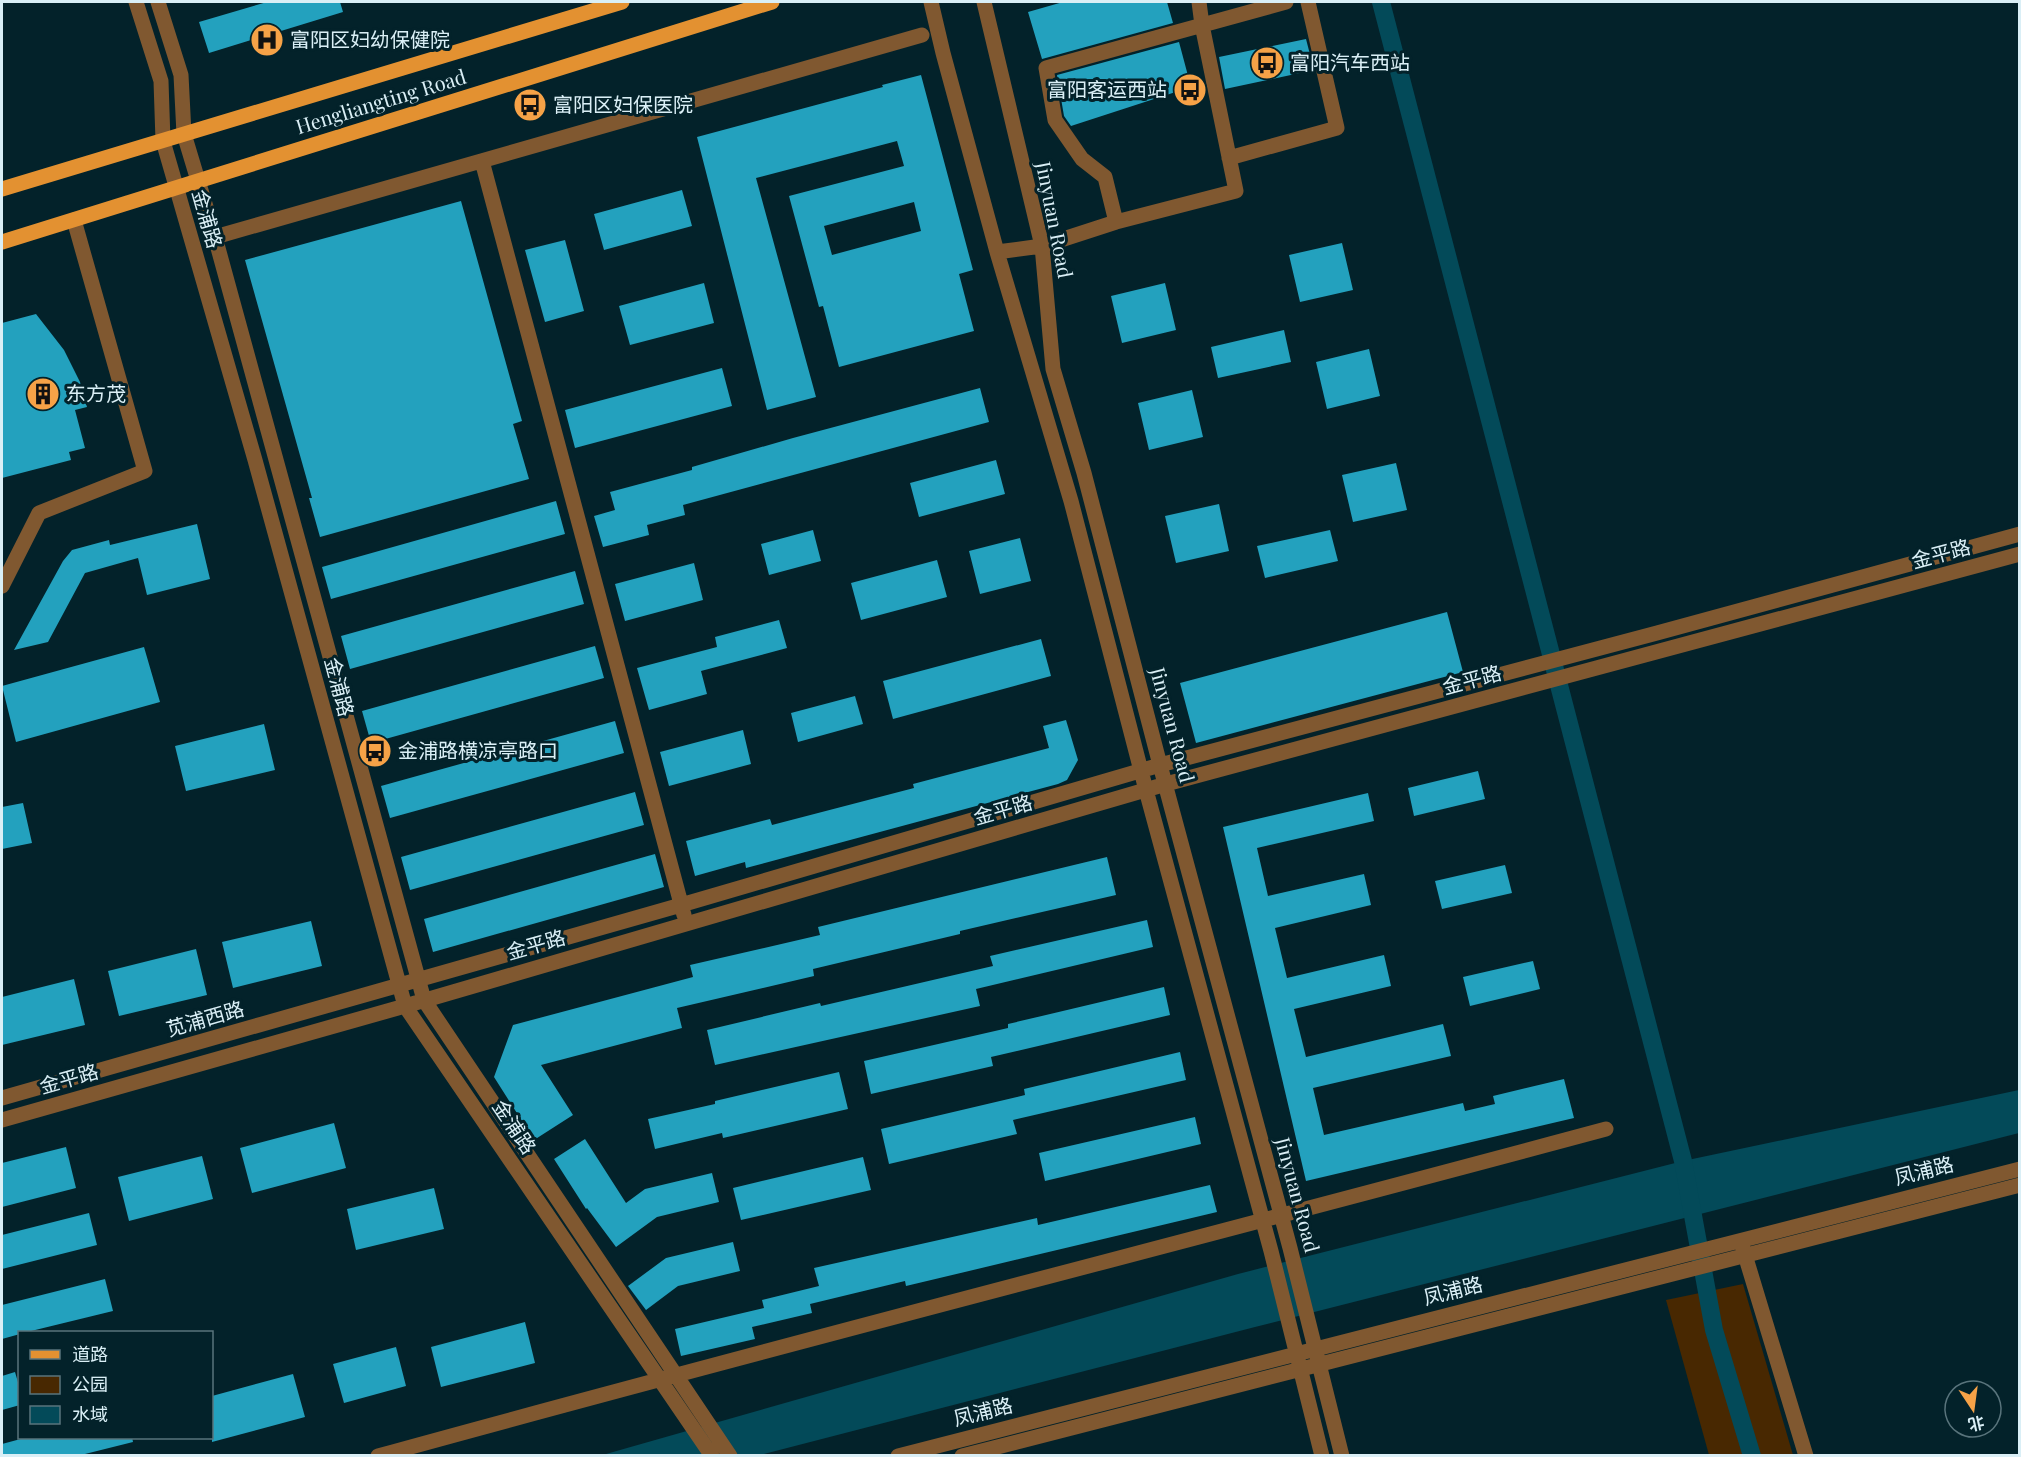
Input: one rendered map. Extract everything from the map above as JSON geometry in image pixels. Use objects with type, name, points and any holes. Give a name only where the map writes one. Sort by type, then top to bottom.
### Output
[{"type":"main road","name":"Hengliangting Road","points":[[2,189],[622,2]]},
{"type":"main road","name":"Hengliangting Road","points":[[2,242],[772,2]]},
{"type":"street","name":"金浦路","points":[[136,2],[161,81],[163,141],[258,472],[405,1006],[712,1455]]},
{"type":"street","name":"金浦路","points":[[158,2],[180,75],[184,134],[215,237],[424,1000],[730,1455]]},
{"type":"street","points":[[931,2],[997,252],[1071,501],[1146,790],[1263,1220],[1322,1455]]},
{"type":"street","name":"Jinyuan Road","points":[[984,2],[1042,246],[1053,369],[1087,484],[1282,1216],[1342,1455]]},
{"type":"street","points":[[997,252],[1042,246],[1116,222],[1236,191],[1199,2]]},
{"type":"street","points":[[1116,222],[1105,177],[1082,159],[1055,120],[1046,68],[1286,2]]},
{"type":"street","points":[[1229,158],[1337,128],[1308,2]]},
{"type":"street","points":[[215,237],[922,35]]},
{"type":"street","points":[[482,161],[686,924]]},
{"type":"street","points":[[2,586],[39,513],[145,471],[74,220]]},
{"type":"street","name":"金平路","points":[[419,981],[1141,770],[2019,534]]},
{"type":"street","name":"金平路","points":[[2,1120],[405,1006],[1166,784],[2019,554]]},
{"type":"street","name":"苋浦西路","points":[[2,1098],[419,981]]},
{"type":"street","points":[[378,1455],[659,1378],[1606,1129]]},
{"type":"street","name":"凤浦路","points":[[962,1455],[1301,1369],[1686,1261],[1706,1248],[2019,1168]]},
{"type":"street","name":"凤浦路","points":[[898,1455],[1297,1353],[1686,1261],[1709,1264],[2019,1185]]},
{"type":"street","points":[[1740,1240],[1806,1455]]},
{"type":"green space","points":[[1743,1284],[1793,1455],[1709,1455],[1666,1300]]},
{"type":"water","points":[[2019,1090],[2019,1133],[760,1455],[599,1456],[1238,1274],[1683,1161]]},
{"type":"building","points":[[267,2],[340,2],[343,12],[209,53],[199,22]]},
{"type":"building","points":[[1063,2],[1167,2],[1173,23],[1042,59],[1028,12]]},
{"type":"building","name":"富阳汽车西站","points":[[1306,39],[1314,70],[1225,89],[1219,57]]},
{"type":"building","points":[[1179,42],[1191,87],[1071,126],[1064,116],[1057,75]]},
{"type":"building","points":[[921,75],[973,270],[959,274],[974,331],[839,367],[823,306],[819,307],[789,196],[904,166],[897,141],[756,178],[816,397],[767,410],[697,137],[883,87],[882,85]],"holes":[[[914,202],[921,231],[832,255],[824,226]]]},
{"type":"building","points":[[682,190],[692,226],[604,250],[594,214]]},
{"type":"building","points":[[461,201],[522,421],[513,424],[529,479],[320,537],[309,498],[312,498],[245,260]]},
{"type":"building","points":[[565,240],[584,311],[545,322],[525,250]]},
{"type":"building","points":[[1342,243],[1353,290],[1300,302],[1289,255]]},
{"type":"building","points":[[704,283],[714,323],[630,345],[619,306]]},
{"type":"building","points":[[1165,283],[1176,330],[1122,343],[1111,296]]},
{"type":"building","name":"东方茂","points":[[36,314],[64,350],[80,382],[87,407],[75,410],[85,448],[69,452],[71,460],[2,478],[2,323]]},
{"type":"building","points":[[1284,330],[1291,362],[1218,378],[1211,347]]},
{"type":"building","points":[[1369,349],[1380,396],[1327,409],[1316,362]]},
{"type":"building","points":[[722,368],[732,406],[575,448],[565,410]]},
{"type":"building","points":[[980,388],[989,422],[683,505],[685,515],[647,525],[649,535],[603,547],[594,516],[615,510],[610,492],[692,470],[692,467],[793,438]]},
{"type":"building","points":[[1192,390],[1203,437],[1149,450],[1138,403]]},
{"type":"building","points":[[996,460],[1005,494],[919,517],[910,483]]},
{"type":"building","points":[[1396,463],[1407,510],[1353,522],[1342,475]]},
{"type":"building","points":[[556,501],[565,534],[331,599],[322,567]]},
{"type":"building","points":[[1219,504],[1229,551],[1176,563],[1165,516]]},
{"type":"building","points":[[197,524],[210,579],[147,595],[138,558],[85,573],[48,642],[14,650],[63,561],[72,550],[109,540],[110,545]]},
{"type":"building","points":[[813,530],[821,561],[769,575],[761,544]]},
{"type":"building","points":[[1330,530],[1338,561],[1265,578],[1257,546]]},
{"type":"building","points":[[1020,538],[1031,581],[980,594],[969,551]]},
{"type":"building","points":[[937,560],[947,597],[861,620],[851,583]]},
{"type":"building","points":[[694,563],[703,600],[625,621],[615,584]]},
{"type":"building","points":[[575,571],[584,604],[350,669],[341,636]]},
{"type":"building","points":[[1447,612],[1463,672],[1196,743],[1180,683]]},
{"type":"building","points":[[779,620],[787,648],[701,671],[707,694],[649,710],[637,668],[717,647],[715,637]]},
{"type":"building","points":[[1041,639],[1051,676],[893,719],[883,681]]},
{"type":"building","points":[[595,646],[604,678],[371,743],[362,711]]},
{"type":"building","points":[[144,647],[160,702],[16,742],[2,686]]},
{"type":"building","points":[[855,696],[863,724],[798,742],[791,713]]},
{"type":"building","points":[[1066,720],[1078,760],[1067,780],[1058,784],[746,868],[745,862],[695,876],[686,841],[770,819],[772,825],[914,788],[913,784],[1049,748],[1043,726]]},
{"type":"building","points":[[615,721],[624,753],[390,818],[381,786]]},
{"type":"building","points":[[264,724],[275,770],[186,791],[175,746]]},
{"type":"building","points":[[743,730],[751,764],[669,786],[660,752]]},
{"type":"building","points":[[1478,771],[1485,799],[1414,816],[1408,788]]},
{"type":"building","points":[[635,792],[644,825],[410,890],[401,857]]},
{"type":"building","points":[[1368,793],[1374,821],[1257,848],[1268,896],[1364,874],[1371,905],[1275,928],[1287,978],[1384,955],[1391,986],[1294,1009],[1306,1057],[1443,1024],[1451,1056],[1313,1088],[1324,1135],[1463,1103],[1465,1111],[1495,1104],[1493,1096],[1564,1079],[1574,1118],[1306,1181],[1223,827]]},
{"type":"building","points":[[23,803],[32,843],[2,849],[2,807]]},
{"type":"building","points":[[655,854],[664,887],[433,952],[424,919]]},
{"type":"building","points":[[1107,857],[1116,895],[960,931],[960,934],[813,969],[814,976],[677,1008],[682,1028],[541,1065],[573,1115],[534,1140],[494,1077],[513,1025],[693,977],[690,965],[820,935],[818,927]]},
{"type":"building","points":[[1505,865],[1512,893],[1442,909],[1435,881]]},
{"type":"building","points":[[1147,920],[1153,947],[976,989],[980,1006],[715,1065],[707,1030],[993,966],[990,956]]},
{"type":"building","points":[[311,921],[322,966],[233,988],[222,942]]},
{"type":"building","points":[[196,949],[207,995],[119,1016],[108,971]]},
{"type":"building","points":[[1533,961],[1540,989],[1470,1006],[1463,977]]},
{"type":"building","points":[[74,979],[85,1025],[2,1045],[2,997]]},
{"type":"building","points":[[1164,987],[1170,1015],[991,1057],[993,1066],[871,1094],[864,1061],[1008,1028],[1008,1024]]},
{"type":"building","points":[[1180,1052],[1186,1080],[1013,1120],[1017,1134],[889,1164],[881,1129],[1025,1095],[1024,1089]]},
{"type":"building","points":[[839,1072],[848,1109],[723,1138],[722,1133],[655,1149],[648,1119]]},
{"type":"building","points":[[1195,1117],[1201,1144],[1045,1181],[1039,1153]]},
{"type":"building","points":[[334,1123],[346,1168],[252,1193],[240,1148]]},
{"type":"building","points":[[585,1139],[626,1203],[645,1189],[712,1173],[719,1202],[657,1217],[616,1247],[586,1209],[554,1159]]},
{"type":"building","points":[[66,1147],[76,1188],[2,1207],[2,1163]]},
{"type":"building","points":[[202,1156],[213,1199],[129,1221],[118,1177]]},
{"type":"building","points":[[863,1157],[871,1190],[741,1220],[733,1188]]},
{"type":"building","points":[[1210,1185],[1217,1212],[906,1286],[905,1281],[810,1304],[812,1313],[752,1327],[755,1339],[681,1356],[675,1329],[764,1308],[762,1300],[819,1286],[814,1268],[1037,1218],[1038,1225]]},
{"type":"building","points":[[434,1188],[444,1229],[356,1250],[347,1209]]},
{"type":"building","points":[[89,1213],[97,1245],[2,1269],[2,1235]]},
{"type":"building","points":[[733,1242],[740,1271],[678,1286],[646,1310],[628,1286],[666,1258]]},
{"type":"building","points":[[105,1279],[113,1311],[31,1331],[18,1331],[18,1335],[2,1339],[2,1305]]},
{"type":"building","points":[[525,1322],[535,1363],[441,1387],[431,1347]]},
{"type":"building","points":[[396,1347],[406,1386],[344,1403],[333,1364]]},
{"type":"building","points":[[15,1372],[18,1382],[18,1406],[2,1410],[2,1376]]},
{"type":"building","points":[[293,1374],[305,1417],[212,1442],[213,1396]]},
{"type":"building","points":[[21,1439],[132,1439],[133,1442],[81,1455],[2,1455],[2,1444]]},
{"type":"waterway","points":[[1381,2],[1683,1161],[1714,1330],[1752,1456]]},
{"type":"place","name":"富阳区妇幼保健院","points":[[267,40]]},
{"type":"place","name":"富阳汽车西站","points":[[1267,63]]},
{"type":"place","name":"富阳客运西站","points":[[1190,90]]},
{"type":"place","name":"富阳区妇保医院","points":[[530,105]]},
{"type":"place","name":"东方茂","points":[[43,394]]},
{"type":"place","name":"金浦路横凉亭路口","points":[[375,751]]}]
